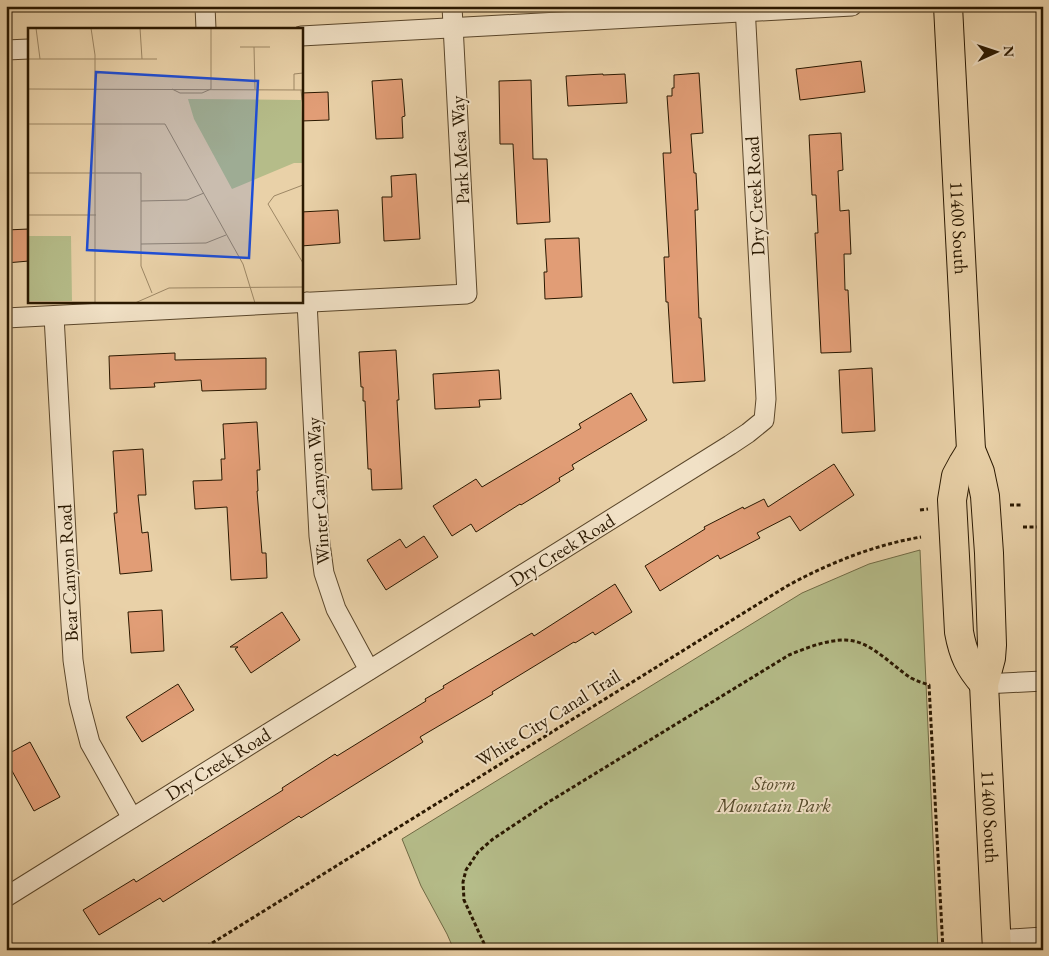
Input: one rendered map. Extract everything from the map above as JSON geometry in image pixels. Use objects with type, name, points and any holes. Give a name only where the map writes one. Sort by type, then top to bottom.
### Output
[{"type":"main road","name":"11400 South","points":[[948,6],[971,450],[983,484],[989,552],[992,645],[991,658],[984,684],[997,945]]},
{"type":"street","points":[[205,6],[206,28]]},
{"type":"street","name":"Park Mesa Way","points":[[307,302],[467,294],[452,6]]},
{"type":"street","points":[[302,36],[745,9],[852,6]]},
{"type":"street","name":"Dry Creek Road","points":[[6,897],[730,445],[764,420],[766,399],[745,9]]},
{"type":"street","points":[[6,50],[28,49]]},
{"type":"street","points":[[6,318],[307,302]]},
{"type":"street","name":"Winter Canyon Way","points":[[307,302],[319,527],[324,573],[336,609],[369,670]]},
{"type":"street","name":"Bear Canyon Road","points":[[54,316],[73,660],[79,701],[90,743],[132,818]]},
{"type":"street","points":[[984,684],[1043,681]]},
{"type":"street","points":[[997,945],[1043,937]]},
{"type":"path","points":[[1023,527],[1043,527]]},
{"type":"path","name":"White City Canal Trail","points":[[201,950],[787,586],[812,572],[839,561],[867,551],[922,537]]},
{"type":"path","points":[[487,950],[464,900],[463,882],[468,865],[478,852],[493,839],[547,803],[789,655],[808,647],[846,640],[872,649],[913,679],[929,685],[943,950]]},
{"type":"green space","name":"Storm Mountain Park","points":[[920,550],[938,950],[454,950],[421,886],[402,839],[802,593],[869,564]]},
{"type":"building","points":[[861,61],[865,92],[800,100],[796,69]]},
{"type":"building","points":[[699,73],[703,133],[691,134],[694,173],[696,173],[698,210],[695,210],[699,318],[701,318],[705,381],[673,383],[664,257],[669,257],[663,153],[671,153],[667,96],[672,96],[674,75]]},
{"type":"building","points":[[625,74],[627,103],[568,106],[566,76]]},
{"type":"building","points":[[402,79],[405,116],[402,117],[403,138],[376,139],[372,81]]},
{"type":"building","points":[[531,80],[533,159],[547,159],[550,222],[517,224],[513,144],[500,144],[499,81]]},
{"type":"building","points":[[328,92],[329,120],[302,121],[302,93]]},
{"type":"building","points":[[841,133],[843,170],[838,171],[840,211],[849,210],[851,254],[844,254],[845,290],[848,290],[851,352],[821,353],[815,233],[818,233],[816,195],[812,195],[809,135]]},
{"type":"building","points":[[416,174],[420,239],[384,241],[382,197],[392,197],[391,176]]},
{"type":"building","points":[[338,210],[340,243],[302,246],[302,212]]},
{"type":"building","points":[[28,229],[28,261],[6,263],[6,230]]},
{"type":"building","points":[[579,238],[582,297],[545,299],[544,272],[547,272],[545,239]]},
{"type":"building","points":[[396,350],[402,489],[372,490],[371,469],[368,469],[365,401],[363,401],[363,387],[361,387],[359,352]]},
{"type":"building","points":[[175,353],[175,360],[266,358],[266,389],[202,391],[201,380],[154,383],[155,387],[110,389],[109,356]]},
{"type":"building","points":[[872,368],[875,431],[842,433],[839,370]]},
{"type":"building","points":[[499,370],[501,399],[479,400],[480,407],[435,409],[433,374]]},
{"type":"building","points":[[631,393],[647,420],[572,465],[574,469],[559,478],[560,481],[476,532],[471,524],[452,536],[433,506],[476,479],[482,487],[581,428],[579,424]]},
{"type":"building","points":[[257,422],[260,470],[257,470],[257,491],[262,553],[266,553],[267,578],[231,580],[227,507],[195,509],[193,481],[222,480],[221,459],[225,459],[223,424]]},
{"type":"building","points":[[143,449],[146,495],[138,495],[142,533],[148,532],[152,571],[120,574],[114,513],[117,513],[113,451]]},
{"type":"building","points":[[834,464],[854,495],[800,531],[790,516],[757,533],[760,538],[720,559],[718,555],[660,591],[645,566],[705,529],[704,527],[743,507],[744,509],[764,499],[768,507]]},
{"type":"building","points":[[424,536],[438,557],[386,590],[367,560],[400,539],[406,548]]},
{"type":"building","points":[[615,584],[632,612],[595,635],[593,632],[574,642],[492,692],[493,694],[420,737],[423,742],[301,818],[299,816],[163,902],[160,898],[99,935],[83,910],[134,879],[136,882],[283,790],[282,788],[335,754],[337,756],[426,701],[425,699],[444,688],[443,686],[532,633],[534,636]]},
{"type":"building","points":[[162,610],[164,651],[131,653],[128,612]]},
{"type":"building","points":[[282,612],[300,640],[251,673],[235,649],[238,647],[230,647]]},
{"type":"building","points":[[178,684],[194,710],[142,742],[126,717]]},
{"type":"building","points":[[30,742],[60,797],[34,811],[6,760],[6,755]]}]
